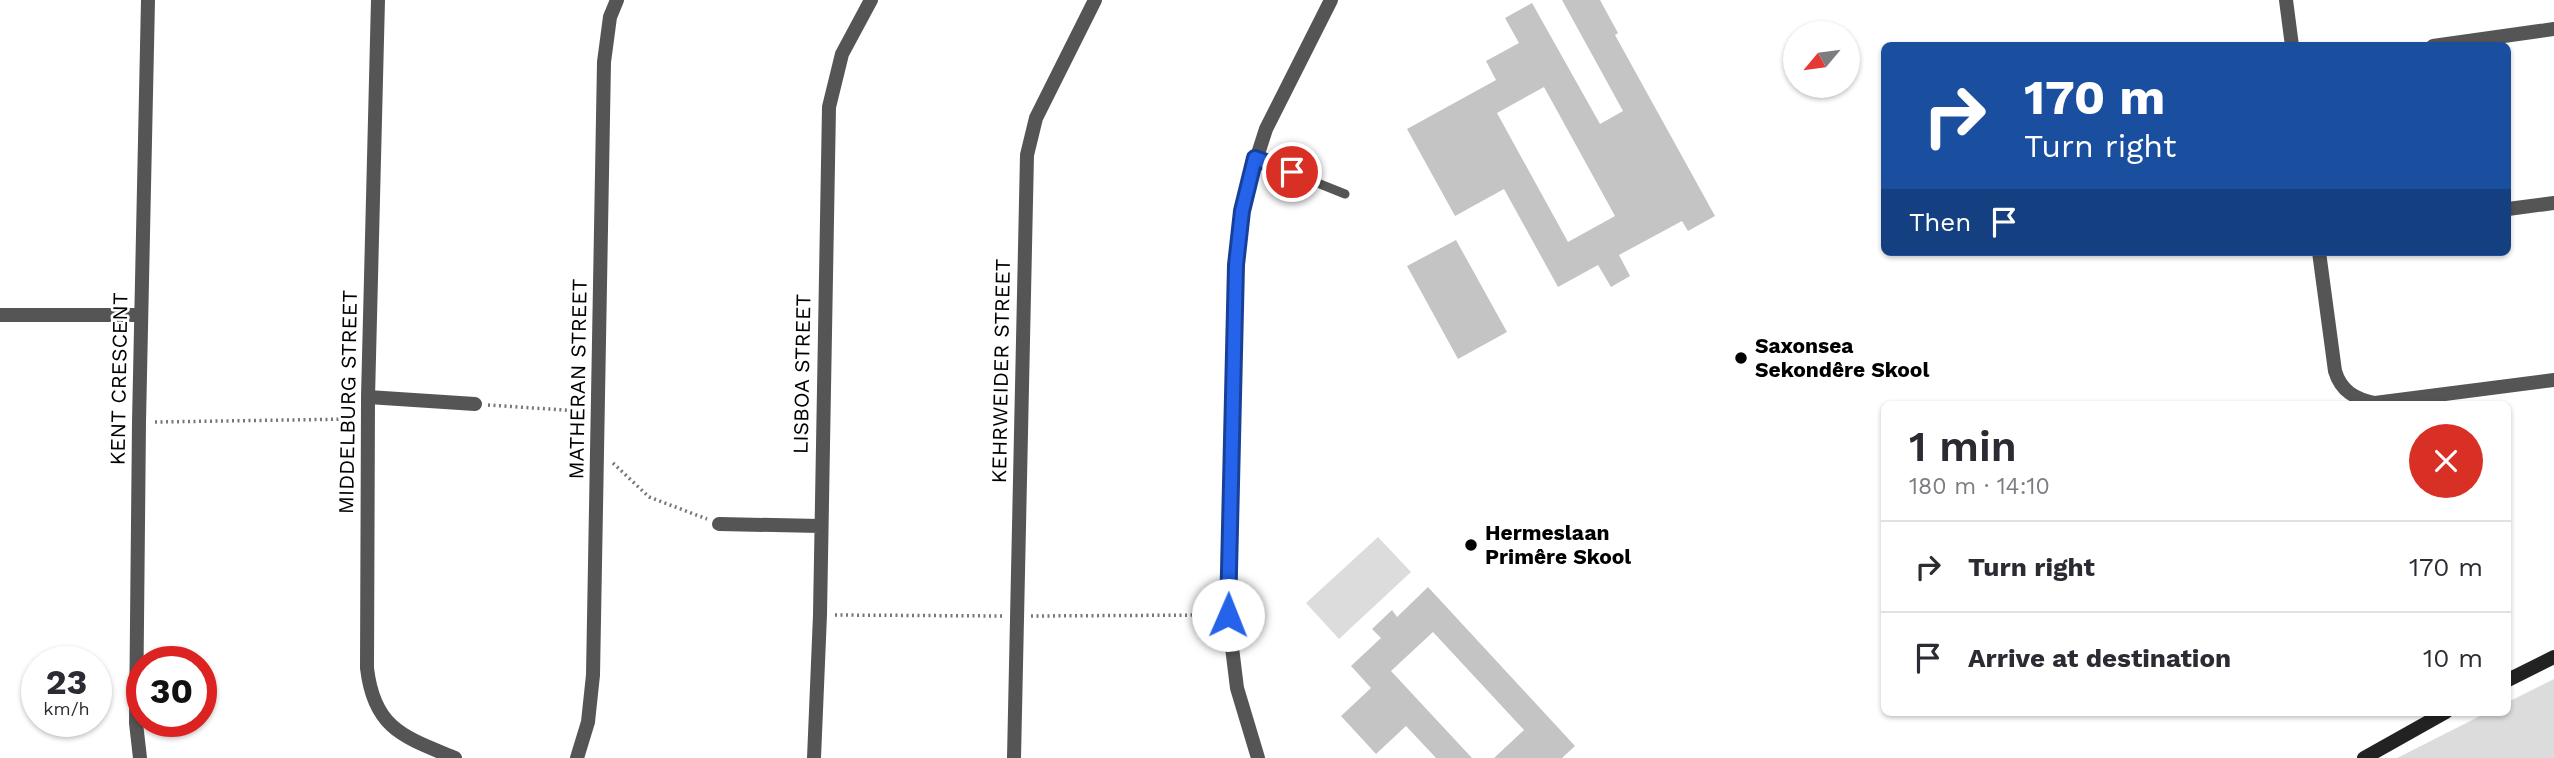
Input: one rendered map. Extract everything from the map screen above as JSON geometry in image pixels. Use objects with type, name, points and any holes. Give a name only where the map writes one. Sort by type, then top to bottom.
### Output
[{"type":"main road","points":[[2511,678],[2554,657]]},
{"type":"main road","points":[[2364,758],[2439,716]]},
{"type":"street","name":"KENT CRESCENT","points":[[139,758],[136,723],[139,422],[148,0]]},
{"type":"street","name":"MIDDELBURG STREET","points":[[378,0],[368,397],[369,690],[386,721],[406,737],[455,758]]},
{"type":"street","name":"MATHERAN STREET","points":[[577,758],[588,722],[593,676],[604,62],[610,17],[617,0]]},
{"type":"street","name":"LISBOA STREET","points":[[814,758],[820,629],[829,107],[842,54],[870,0]]},
{"type":"street","name":"KEHRWEIDER STREET","points":[[1014,758],[1027,155],[1030,133],[1048,89],[1096,0]]},
{"type":"street","points":[[1258,758],[1237,688],[1228,615],[1236,265],[1242,211],[1255,158],[1278,100],[1331,0]]},
{"type":"street","points":[[2286,0],[2291,42]]},
{"type":"street","points":[[2461,42],[2554,29]]},
{"type":"street","points":[[2511,209],[2554,203]]},
{"type":"street","points":[[2320,256],[2335,371],[2341,385],[2357,398],[2368,401]]},
{"type":"street","points":[[0,315],[141,316]]},
{"type":"street","points":[[2391,401],[2554,380]]},
{"type":"street","points":[[368,397],[475,404]]},
{"type":"street","points":[[719,524],[820,526]]},
{"type":"lane","points":[[1255,158],[1345,194]]},
{"type":"path","points":[[139,422],[353,419]]},
{"type":"shaded area","points":[[1378,537],[1411,572],[1339,639],[1306,603]]},
{"type":"shaded area","points":[[2554,679],[2554,758],[2397,758],[2480,716],[2511,716],[2511,700]]},
{"type":"building","points":[[1562,0],[1600,0],[1618,33],[1615,35],[1715,216],[1688,231],[1682,221],[1619,255],[1630,276],[1611,287],[1598,265],[1558,287],[1504,189],[1455,216],[1407,129],[1496,80],[1486,61],[1519,43],[1505,18],[1532,3],[1600,124],[1623,111]],"holes":[[[1544,87],[1615,216],[1568,242],[1497,113]]]},
{"type":"building","points":[[1456,240],[1507,332],[1458,359],[1407,266]]},
{"type":"building","points":[[1428,587],[1575,746],[1562,758],[1494,758],[1524,730],[1433,632],[1391,671],[1472,758],[1436,758],[1406,726],[1376,754],[1341,716],[1371,688],[1351,666],[1381,638],[1372,629],[1392,610],[1397,617]]},
{"type":"place","name":"Saxonsea Sekondêre Skool","points":[[1741,358]]},
{"type":"place","name":"Hermeslaan Primêre Skool","points":[[1471,545]]},
{"type":"route","points":[[1228,615],[1238,238],[1255,158],[1292,172]]}]
